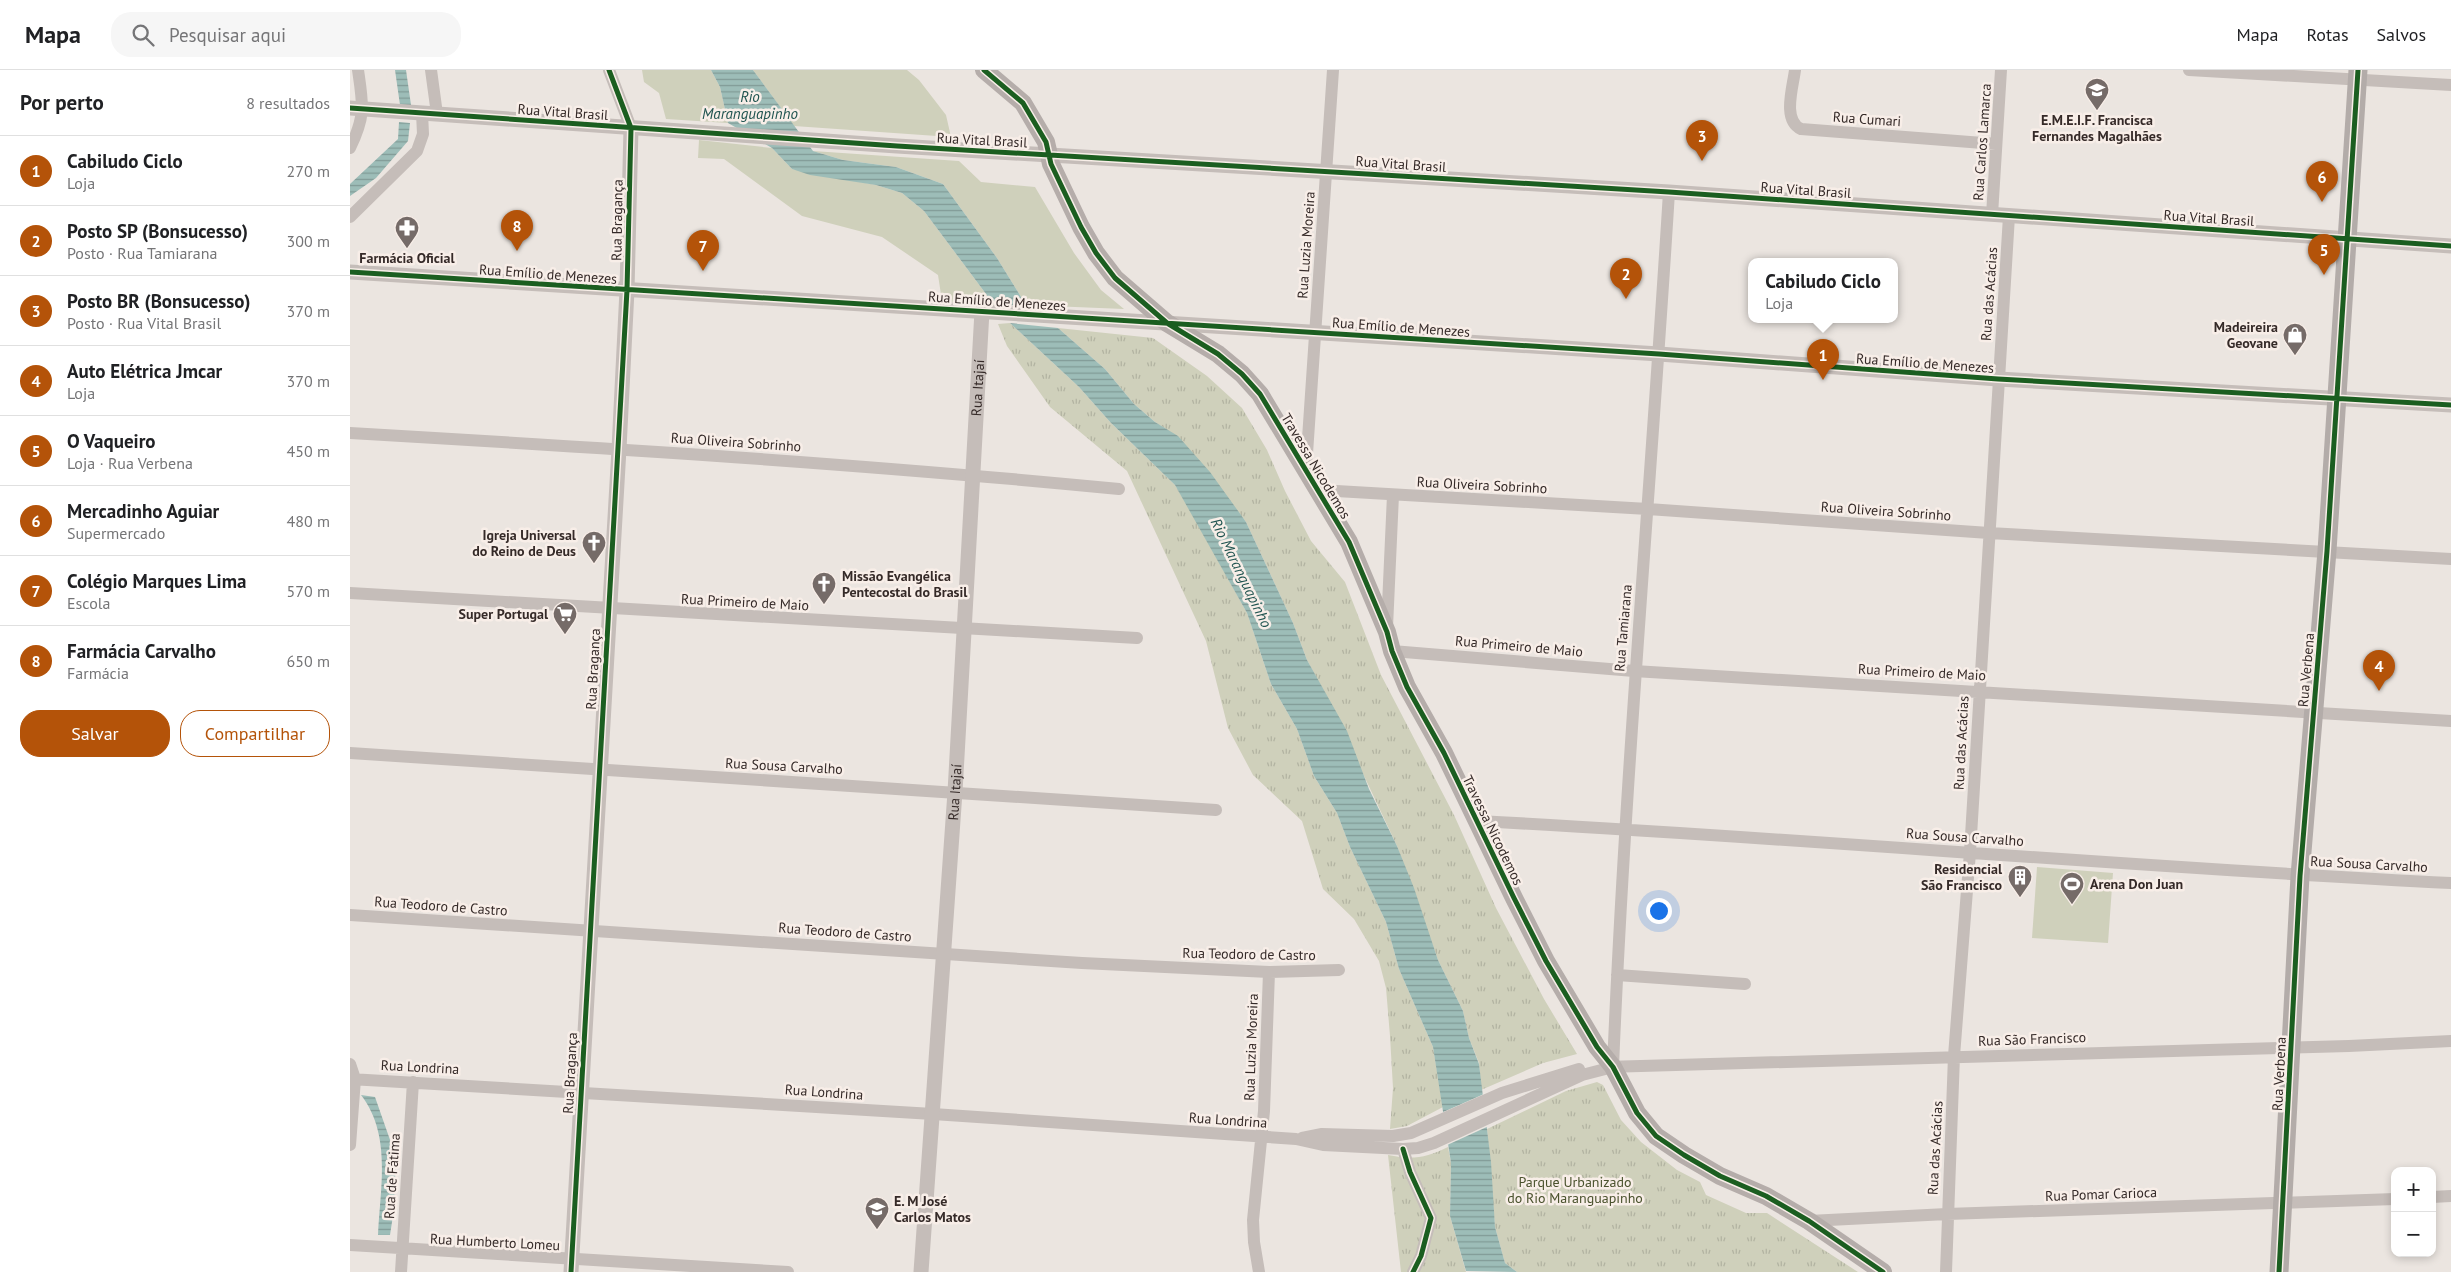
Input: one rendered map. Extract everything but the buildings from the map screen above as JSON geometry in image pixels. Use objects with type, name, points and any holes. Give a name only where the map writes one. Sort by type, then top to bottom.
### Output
[{"type":"main road","name":"Travessa Nicodemos","points":[[984,70],[1023,103],[1046,142],[1048,154],[1067,199],[1096,253],[1115,278],[1167,323],[1218,354],[1242,374],[1260,394],[1349,542],[1408,687],[1444,753],[1546,961],[1597,1047],[1613,1067],[1627,1098],[1656,1136],[1720,1176],[1766,1196],[1809,1221],[1882,1272]]},
{"type":"main road","name":"Rua Verbena","points":[[2280,1272],[2300,876],[2327,551],[2358,75]]},
{"type":"street","points":[[350,148],[360,127],[357,108],[358,70]]},
{"type":"street","points":[[350,217],[417,151],[430,114],[431,70]]},
{"type":"street","name":"Rua Bragança","points":[[572,1264],[627,290],[631,128],[609,70]]},
{"type":"street","name":"Rua Luzia Moreira","points":[[1306,468],[1333,70]]},
{"type":"street","name":"Rua Cumari","points":[[1795,70],[1790,112],[1792,121],[1801,129],[1996,144]]},
{"type":"street","name":"Rua Carlos Lamarca","points":[[1992,215],[2001,70]]},
{"type":"street","points":[[2190,70],[2358,75],[2451,85]]},
{"type":"street","name":"Rua Vital Brasil","points":[[357,108],[897,146],[1668,192],[2451,246]]},
{"type":"street","name":"Rua Tamiarana","points":[[1613,1067],[1624,829],[1634,671],[1659,354],[1668,192]]},
{"type":"street","name":"Rua das Acácias","points":[[1946,1272],[1946,1214],[1954,1056],[1970,852],[1978,690],[2009,216]]},
{"type":"street","name":"Rua Emílio de Menezes","points":[[350,272],[1659,354],[1998,379],[2451,406]]},
{"type":"street","name":"Rua Itajaí","points":[[921,1272],[955,792],[971,475],[989,312]]},
{"type":"street","name":"Rua Oliveira Sobrinho","points":[[350,433],[619,449],[971,475],[1119,489]]},
{"type":"street","name":"Rua Oliveira Sobrinho","points":[[1319,490],[1648,509],[1989,533],[2451,559]]},
{"type":"street","points":[[1387,632],[1393,495]]},
{"type":"street","name":"Rua Primeiro de Maio","points":[[350,593],[963,630],[1138,638]]},
{"type":"street","name":"Rua Primeiro de Maio","points":[[1392,651],[1634,671],[1978,690],[2451,721]]},
{"type":"street","name":"Rua Sousa Carvalho","points":[[350,754],[1216,810]]},
{"type":"street","name":"Rua Sousa Carvalho","points":[[1478,821],[1970,852],[2300,876],[2451,883]]},
{"type":"street","name":"Rua Teodoro de Castro","points":[[350,915],[1082,963],[1269,972],[1339,970]]},
{"type":"street","name":"Rua Luzia Moreira","points":[[1259,1272],[1253,1220],[1264,1111],[1269,972]]},
{"type":"street","points":[[1617,974],[1745,984]]},
{"type":"street","name":"Rua São Francisco","points":[[1613,1067],[2349,1046],[2451,1041]]},
{"type":"street","points":[[350,1064],[353,1079],[350,1145]]},
{"type":"street","points":[[1296,1139],[1322,1134],[1393,1136],[1411,1133],[1502,1093],[1586,1067],[1613,1067]]},
{"type":"street","points":[[1296,1139],[1323,1145],[1403,1149],[1434,1143],[1582,1075],[1613,1067]]},
{"type":"street","name":"Rua Londrina","points":[[353,1079],[933,1114],[1296,1139]]},
{"type":"street","name":"Rua de Fátima","points":[[401,1272],[413,1082]]},
{"type":"street","points":[[1403,1149],[1410,1172],[1431,1218],[1421,1256],[1413,1272]]},
{"type":"street","points":[[2436,1197],[2451,1196]]},
{"type":"street","name":"Rua Pomar Carioca","points":[[1809,1221],[1946,1214],[2391,1199]]},
{"type":"street","name":"Rua Humberto Lomeu","points":[[350,1245],[403,1248],[572,1264],[788,1272]]},
{"type":"green space","points":[[642,70],[711,70],[720,87],[728,123],[666,119],[659,93],[644,82]]},
{"type":"green space","points":[[753,70],[907,70],[919,80],[946,115],[951,137],[794,126]]},
{"type":"green space","points":[[699,140],[772,148],[792,169],[876,185],[902,193],[924,211],[995,306],[942,301],[938,275],[882,237],[802,216],[724,159],[698,158]]},
{"type":"green space","points":[[813,151],[959,161],[981,182],[1035,187],[1074,253],[1101,290],[1124,309],[1026,305],[997,258],[943,184],[896,167],[843,160]]},
{"type":"green space","points":[[1010,323],[1079,387],[1111,423],[1175,485],[1247,613],[1271,684],[1297,729],[1314,776],[1337,813],[1350,847],[1386,922],[1399,969],[1433,1047],[1443,1107],[1407,1126],[1390,1129],[1393,1088],[1390,1036],[1386,988],[1379,961],[1354,919],[1323,889],[1302,821],[1253,775],[1228,728],[1206,641],[1127,471],[1050,407],[1007,346],[998,324]]},
{"type":"green space","points":[[1058,328],[1153,338],[1207,376],[1242,408],[1267,450],[1285,491],[1311,541],[1345,582],[1381,675],[1454,815],[1496,908],[1544,999],[1577,1054],[1543,1063],[1481,1090],[1479,1063],[1469,1038],[1463,1011],[1438,960],[1397,846],[1326,695],[1307,660],[1293,623],[1246,522],[1178,437],[1155,422],[1134,404],[1105,369]]},
{"type":"green space","name":"Arena Don Juan","points":[[2037,867],[2113,873],[2108,943],[2032,938]]},
{"type":"green space","name":"Parque Urbanizado do Rio Maranguapinho","points":[[1597,1082],[1603,1085],[1621,1120],[1641,1142],[1677,1170],[1700,1182],[1706,1195],[1746,1213],[1767,1213],[1858,1272],[1517,1272],[1505,1263],[1495,1227],[1487,1129],[1566,1091]]},
{"type":"green space","points":[[1448,1147],[1451,1163],[1450,1216],[1466,1272],[1401,1272],[1388,1155],[1419,1157],[1433,1154]]},
{"type":"water","points":[[395,70],[406,70],[411,105],[400,105]]},
{"type":"water","name":"Rio Maranguapinho","points":[[711,70],[753,70],[813,151],[843,160],[896,167],[943,184],[997,258],[1026,305],[995,306],[924,211],[902,193],[876,185],[810,175],[792,169],[772,148],[728,123],[720,87]]},
{"type":"water","points":[[399,122],[410,123],[408,141],[376,178],[350,196],[350,184],[398,139]]},
{"type":"water","name":"Rio Maranguapinho","points":[[1010,323],[1058,328],[1105,369],[1134,404],[1155,422],[1178,436],[1210,472],[1246,522],[1293,623],[1307,660],[1347,731],[1369,789],[1397,846],[1414,888],[1438,960],[1463,1011],[1469,1038],[1479,1064],[1491,1162],[1495,1227],[1505,1263],[1517,1272],[1466,1271],[1450,1216],[1451,1163],[1433,1047],[1399,969],[1386,922],[1350,847],[1337,813],[1314,776],[1297,729],[1271,684],[1247,613],[1175,485],[1111,423],[1079,387]]},
{"type":"water","points":[[361,1095],[375,1097],[396,1157],[394,1209],[390,1235],[378,1235],[382,1181],[381,1144],[371,1111]]},
{"type":"pier","points":[[1484,1094],[1489,1126],[1445,1146],[1441,1113]]},
{"type":"cycle path","points":[[571,1272],[627,290],[631,128],[609,70]]},
{"type":"cycle path","points":[[984,70],[1023,103],[1046,142],[1051,164],[1081,227],[1096,253],[1115,278],[1167,323],[1218,354],[1242,374],[1260,394],[1349,542],[1387,632],[1392,651],[1407,687],[1444,753],[1546,961],[1597,1047],[1613,1067],[1637,1113],[1656,1136],[1684,1155],[1720,1176],[1766,1196],[1809,1221],[1883,1272]]},
{"type":"cycle path","points":[[2279,1272],[2300,876],[2327,551],[2358,70]]},
{"type":"cycle path","points":[[350,108],[897,146],[1669,192],[2451,246]]},
{"type":"cycle path","points":[[350,272],[1659,354],[1998,379],[2451,405]]},
{"type":"cycle path","points":[[1403,1149],[1410,1172],[1431,1218],[1421,1256],[1413,1272]]},
{"type":"place","name":"E.M.E.I.F. Francisca Fernandes Magalhães","points":[[2097,111]]},
{"type":"place","name":"Posto BR (Bonsucesso)","points":[[1702,161]]},
{"type":"place","name":"Mercadinho Aguiar","points":[[2322,202]]},
{"type":"place","name":"Farmácia Oficial","points":[[407,249]]},
{"type":"place","name":"Farmácia Carvalho","points":[[517,251]]},
{"type":"place","name":"Colégio Marques Lima","points":[[703,271]]},
{"type":"place","name":"O Vaqueiro","points":[[2324,275]]},
{"type":"place","name":"Posto SP (Bonsucesso)","points":[[1626,299]]},
{"type":"place","name":"Madeireira Geovane","points":[[2295,356]]},
{"type":"place","name":"Cabiludo Ciclo","points":[[1823,380]]},
{"type":"place","name":"Igreja Universal do Reino de Deus","points":[[594,564]]},
{"type":"place","name":"Missão Evangélica Pentecostal do Brasil","points":[[824,605]]},
{"type":"place","name":"Super Portugal","points":[[565,635]]},
{"type":"place","name":"Auto Elétrica Jmcar","points":[[2379,691]]},
{"type":"place","name":"Residencial São Francisco","points":[[2020,898]]},
{"type":"place","name":"Arena Don Juan","points":[[2072,905]]},
{"type":"place","name":"E. M José Carlos Matos","points":[[877,1230]]}]
